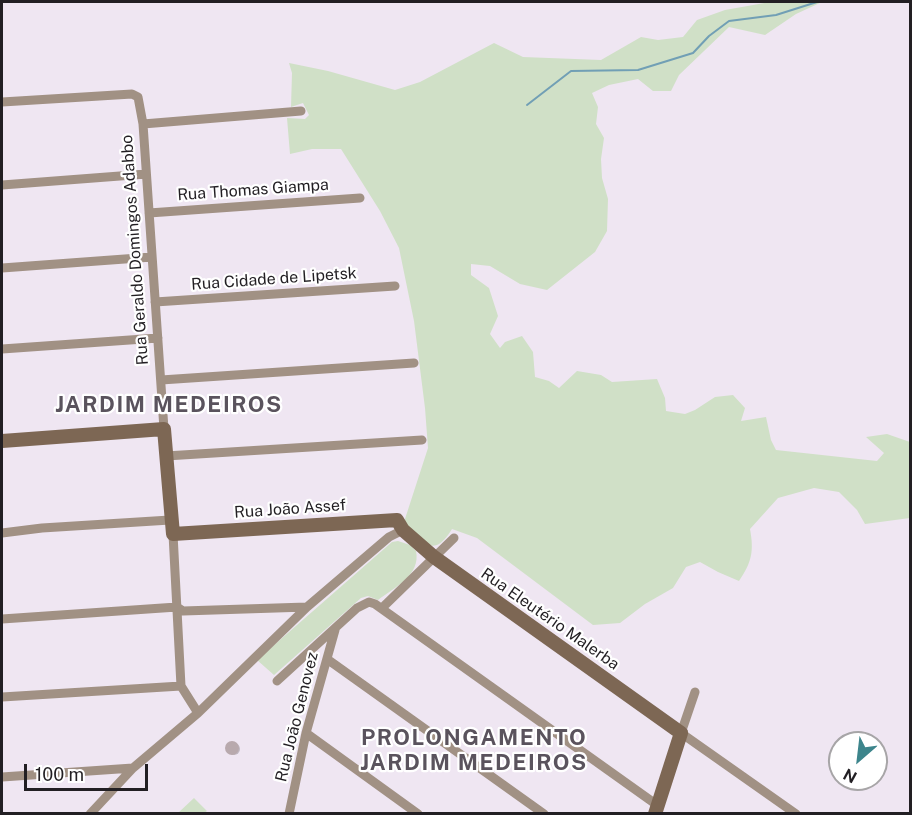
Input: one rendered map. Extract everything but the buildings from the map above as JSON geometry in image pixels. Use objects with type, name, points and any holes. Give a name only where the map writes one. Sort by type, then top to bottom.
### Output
[{"type":"street","name":"Rua Geraldo Domingos Adabbo","points":[[2,102],[132,94],[139,100],[143,124],[181,686]]},
{"type":"street","points":[[143,124],[301,111]]},
{"type":"street","points":[[2,185],[146,174]]},
{"type":"street","name":"Rua Thomas Giampa","points":[[149,213],[360,198]]},
{"type":"street","points":[[2,268],[152,256]]},
{"type":"street","name":"Rua Cidade de Lipetsk","points":[[155,302],[395,286]]},
{"type":"street","points":[[2,349],[158,338]]},
{"type":"street","points":[[161,380],[414,363]]},
{"type":"street","points":[[2,441],[164,429]]},
{"type":"street","points":[[166,456],[422,440]]},
{"type":"street","name":"Rua João Assef","points":[[171,527],[394,519],[399,522],[403,530]]},
{"type":"street","points":[[2,533],[54,528],[171,527]]},
{"type":"street","points":[[90,813],[133,768],[198,713],[307,607],[389,537],[403,530]]},
{"type":"street","name":"Rua Eleutério Malerba","points":[[403,530],[434,557],[681,733]]},
{"type":"street","points":[[382,608],[454,538]]},
{"type":"street","points":[[277,681],[357,608],[369,602],[382,608],[657,811],[695,692]]},
{"type":"street","points":[[2,620],[177,607],[183,611],[307,607]]},
{"type":"street","name":"Rua João Genovez","points":[[292,812],[306,733],[335,628]]},
{"type":"street","points":[[327,659],[544,813]]},
{"type":"street","points":[[2,698],[181,686],[198,713]]},
{"type":"street","points":[[306,733],[418,813]]},
{"type":"street","points":[[681,733],[796,813]]},
{"type":"street","points":[[2,777],[133,768]]},
{"type":"green space","points":[[770,2],[822,2],[796,14],[765,35],[729,27],[679,75],[671,91],[653,91],[638,79],[609,85],[592,93],[598,107],[596,124],[604,138],[601,159],[602,178],[608,199],[607,231],[595,252],[547,290],[520,284],[490,266],[471,264],[471,275],[489,288],[498,316],[490,334],[500,348],[505,342],[522,336],[533,352],[535,377],[549,381],[559,388],[577,371],[601,375],[612,382],[657,379],[665,398],[666,411],[685,414],[715,397],[733,395],[745,408],[741,421],[766,417],[771,440],[776,450],[877,461],[884,453],[866,437],[887,434],[910,442],[910,518],[865,524],[857,510],[839,492],[814,488],[778,498],[750,529],[751,556],[739,581],[700,562],[686,567],[673,588],[645,604],[620,623],[593,625],[477,538],[452,529],[441,543],[434,546],[429,545],[419,539],[404,522],[428,448],[414,321],[399,248],[380,211],[341,149],[312,149],[290,154],[287,118],[305,119],[309,115],[303,103],[291,107],[292,73],[289,63],[328,71],[395,90],[420,82],[494,43],[523,57],[601,60],[641,37],[658,40],[683,37],[697,20],[725,10]]},
{"type":"green space","points":[[398,541],[410,545],[416,551],[415,567],[405,580],[378,600],[368,596],[361,598],[274,675],[257,660],[392,542]]},
{"type":"green space","points":[[194,798],[207,811],[178,813]]},
{"type":"waterway","points":[[527,105],[571,71],[638,70],[693,53],[709,36],[729,21],[776,15],[817,2]]},
{"type":"district","name":"JARDIM MEDEIROS","points":[[169,405]]},
{"type":"district","name":"PROLONGAMENTO JARDIM MEDEIROS","points":[[474,750]]}]
